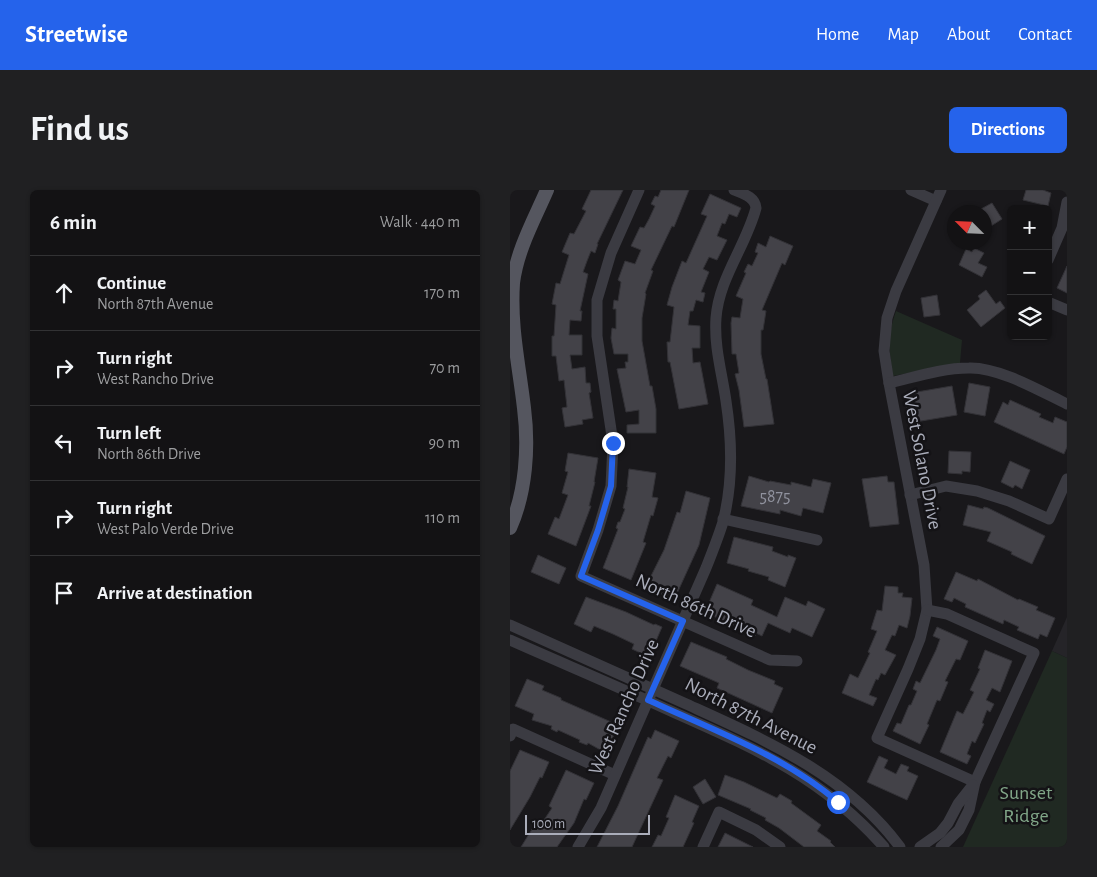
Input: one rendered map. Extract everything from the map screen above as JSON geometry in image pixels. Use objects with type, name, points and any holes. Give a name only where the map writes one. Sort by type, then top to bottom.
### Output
[{"type":"main road","points":[[510,528],[521,493],[525,439],[524,410],[513,336],[513,282],[523,246],[547,190]]},
{"type":"street","name":"North 86th Drive","points":[[639,190],[611,253],[597,300],[597,336],[613,443],[611,486],[598,530],[581,576],[770,660],[797,661]]},
{"type":"street","name":"West Rancho Drive","points":[[578,847],[601,808],[683,621],[718,538],[723,519],[729,477],[730,442],[726,401],[715,334],[716,316],[722,288],[755,213],[756,204],[751,198],[734,190]]},
{"type":"street","points":[[911,190],[939,195]]},
{"type":"street","name":"West Solano Drive","points":[[939,195],[896,291],[886,318],[884,348],[888,383],[924,565],[927,610],[920,639],[877,738],[975,782]]},
{"type":"street","points":[[1052,251],[1062,228],[1067,202]]},
{"type":"street","points":[[1052,304],[1067,310]]},
{"type":"street","points":[[888,383],[947,370],[970,368],[990,370],[1067,404]]},
{"type":"street","points":[[910,495],[946,486],[977,491],[1009,501],[1049,519],[1067,479]]},
{"type":"street","points":[[723,519],[817,540]]},
{"type":"street","points":[[920,847],[940,833],[958,804],[975,782],[1034,653],[947,614],[927,610]]},
{"type":"street","name":"North 87th Avenue","points":[[510,626],[752,734],[801,760],[841,788],[890,833],[900,847]]},
{"type":"street","name":"North 87th Avenue","points":[[510,640],[759,751],[800,774],[838,802],[864,825],[884,847]]},
{"type":"street","points":[[512,732],[614,775]]},
{"type":"street","points":[[940,847],[959,830],[970,810],[975,782]]},
{"type":"street","points":[[703,847],[719,812],[756,830],[780,847]]},
{"type":"street","points":[[951,817],[962,824]]},
{"type":"shaded area","points":[[1067,617],[1067,658],[1052,651]]},
{"type":"green space","points":[[896,311],[962,340],[960,363],[893,376],[890,343],[891,328]]},
{"type":"green space","name":"Sunset Ridge","points":[[1052,651],[1067,658],[1067,847],[963,847]]},
{"type":"building","points":[[591,190],[623,190],[597,244],[595,253],[591,251],[583,272],[588,274],[580,311],[582,311],[581,321],[570,320],[569,335],[582,335],[582,355],[570,355],[572,369],[585,367],[586,383],[590,383],[591,392],[589,393],[593,418],[582,420],[583,424],[565,427],[562,408],[567,407],[564,380],[559,381],[556,356],[552,356],[552,336],[554,336],[556,305],[552,304],[556,283],[560,284],[569,255],[562,252],[570,233],[574,234],[586,211],[582,209]]},
{"type":"building","points":[[661,190],[689,190],[674,227],[672,226],[651,270],[653,271],[645,293],[642,341],[656,409],[656,433],[627,433],[627,425],[639,424],[639,410],[626,412],[617,369],[626,368],[625,362],[628,362],[628,354],[614,354],[611,338],[612,328],[616,329],[616,309],[613,309],[614,300],[618,301],[621,282],[618,280],[625,261],[635,264],[641,250],[631,246],[640,227],[644,228],[649,219],[655,206],[651,204],[655,196],[658,197]]},
{"type":"building","points":[[1026,190],[1043,190],[1051,193],[1048,205],[1023,200]]},
{"type":"building","points":[[710,194],[741,208],[737,217],[729,214],[725,224],[722,223],[717,236],[727,240],[717,260],[709,257],[703,269],[709,272],[701,292],[705,293],[703,302],[696,300],[693,311],[690,311],[688,325],[700,326],[700,348],[692,348],[693,363],[700,362],[708,404],[679,409],[670,362],[668,362],[667,342],[670,342],[674,307],[667,305],[682,261],[686,263],[707,216],[701,214]]},
{"type":"building","points":[[992,203],[1002,219],[992,225],[992,205],[988,205]]},
{"type":"building","points":[[770,236],[793,246],[785,265],[782,263],[762,310],[766,311],[763,330],[761,330],[761,354],[774,424],[744,427],[735,374],[739,373],[736,354],[732,354],[731,323],[732,317],[740,318],[743,299],[736,296],[746,273],[744,272],[748,264],[752,266],[758,253],[755,252],[758,243],[766,247]]},
{"type":"building","points":[[966,250],[972,252],[973,250],[978,250],[984,253],[978,263],[987,267],[982,277],[959,265]]},
{"type":"building","points":[[1067,266],[1067,293],[1057,288]]},
{"type":"building","points":[[986,290],[996,304],[1000,301],[1005,308],[981,327],[967,310],[980,299],[978,296]]},
{"type":"building","points":[[937,295],[940,315],[924,317],[921,298]]},
{"type":"building","points":[[969,383],[990,387],[985,416],[964,412]]},
{"type":"building","points":[[952,386],[957,415],[909,423],[905,394]]},
{"type":"building","points":[[1010,400],[1041,414],[1039,417],[1053,423],[1055,417],[1067,422],[1067,447],[1064,454],[994,422],[1003,402],[1008,405]]},
{"type":"building","points":[[949,451],[971,452],[970,472],[962,471],[962,474],[948,473]]},
{"type":"building","points":[[568,453],[598,458],[589,506],[591,506],[576,546],[548,534],[555,517],[559,519],[568,495],[562,493],[568,472],[565,471]]},
{"type":"building","points":[[1010,461],[1030,470],[1022,489],[1015,485],[1013,488],[1001,482]]},
{"type":"building","points":[[629,469],[656,473],[652,497],[658,498],[643,542],[646,543],[631,580],[603,568],[618,529],[616,528],[618,522],[620,522],[625,509],[623,508],[628,487]]},
{"type":"building","points":[[749,476],[769,482],[791,485],[791,482],[811,487],[813,479],[831,483],[823,513],[803,508],[801,516],[780,510],[780,514],[741,506]]},
{"type":"building","points":[[887,476],[888,482],[894,482],[899,524],[870,527],[862,479]]},
{"type":"building","points":[[686,491],[710,498],[699,545],[674,600],[645,588],[664,550],[677,512],[680,513]]},
{"type":"building","points":[[968,505],[983,509],[984,507],[988,508],[1045,536],[1032,564],[1011,554],[1012,552],[987,541],[991,532],[963,525]]},
{"type":"building","points":[[734,537],[773,547],[772,551],[796,558],[785,587],[768,580],[769,577],[727,563]]},
{"type":"building","points":[[538,555],[566,568],[559,584],[531,572]]},
{"type":"building","points":[[956,572],[977,581],[978,579],[1018,600],[1038,607],[1036,610],[1055,618],[1047,637],[1040,634],[1038,639],[1017,630],[1019,627],[1004,620],[1003,624],[965,607],[966,604],[954,598],[952,602],[944,599]]},
{"type":"building","points":[[717,584],[753,600],[751,605],[777,617],[785,597],[806,606],[808,601],[825,609],[812,637],[792,628],[790,633],[768,623],[762,636],[756,633],[755,636],[705,612]]},
{"type":"building","points":[[885,586],[898,587],[898,593],[903,593],[902,597],[912,598],[907,628],[899,625],[895,636],[892,635],[885,650],[896,655],[885,675],[881,673],[878,680],[876,679],[869,695],[877,698],[873,706],[842,693],[850,674],[858,678],[870,653],[868,652],[877,631],[871,629],[877,610],[882,611]]},
{"type":"building","points":[[586,597],[662,627],[649,657],[632,649],[634,644],[613,634],[594,626],[591,632],[574,624]]},
{"type":"building","points":[[937,627],[968,641],[960,660],[956,659],[945,681],[948,682],[940,701],[937,700],[927,724],[929,725],[920,744],[893,731],[897,723],[901,724],[917,691],[913,689],[916,681],[920,683],[936,650],[940,639],[933,636]]},
{"type":"building","points":[[691,642],[727,657],[726,659],[748,670],[775,681],[774,684],[783,688],[772,713],[717,688],[719,683],[680,666]]},
{"type":"building","points":[[985,650],[1012,661],[1000,692],[992,688],[986,700],[994,704],[990,712],[987,710],[982,723],[984,724],[975,743],[972,741],[967,754],[971,756],[967,764],[940,752],[957,711],[963,714],[974,692],[970,690],[980,669],[978,668]]},
{"type":"building","points":[[527,679],[544,686],[542,690],[561,698],[561,700],[618,725],[606,753],[588,743],[587,745],[579,742],[580,740],[558,730],[557,732],[551,729],[552,726],[532,720],[534,714],[515,706]]},
{"type":"building","points":[[655,730],[679,741],[671,758],[668,756],[657,778],[663,780],[632,847],[597,847],[618,806],[648,737],[651,739]]},
{"type":"building","points":[[520,750],[549,762],[542,778],[540,777],[510,830],[510,771]]},
{"type":"building","points":[[879,756],[888,760],[884,768],[896,774],[901,764],[909,767],[907,771],[918,776],[907,800],[867,782]]},
{"type":"building","points":[[566,770],[594,783],[586,800],[584,799],[574,823],[557,847],[521,847],[534,826],[538,829],[552,808],[549,806]]},
{"type":"building","points":[[725,775],[777,798],[780,794],[792,801],[791,803],[821,825],[817,831],[831,841],[835,847],[804,847],[765,820],[766,818],[751,809],[718,795]]},
{"type":"building","points":[[705,779],[716,797],[703,804],[693,787]]},
{"type":"building","points":[[675,795],[699,806],[692,822],[694,823],[683,847],[652,847],[658,835],[661,836],[669,818],[666,817]]},
{"type":"building","points":[[725,833],[753,847],[718,847]]},
{"type":"route","points":[[613,443],[611,486],[598,530],[581,576],[683,621],[648,700],[774,759],[830,794],[838,802]]}]
